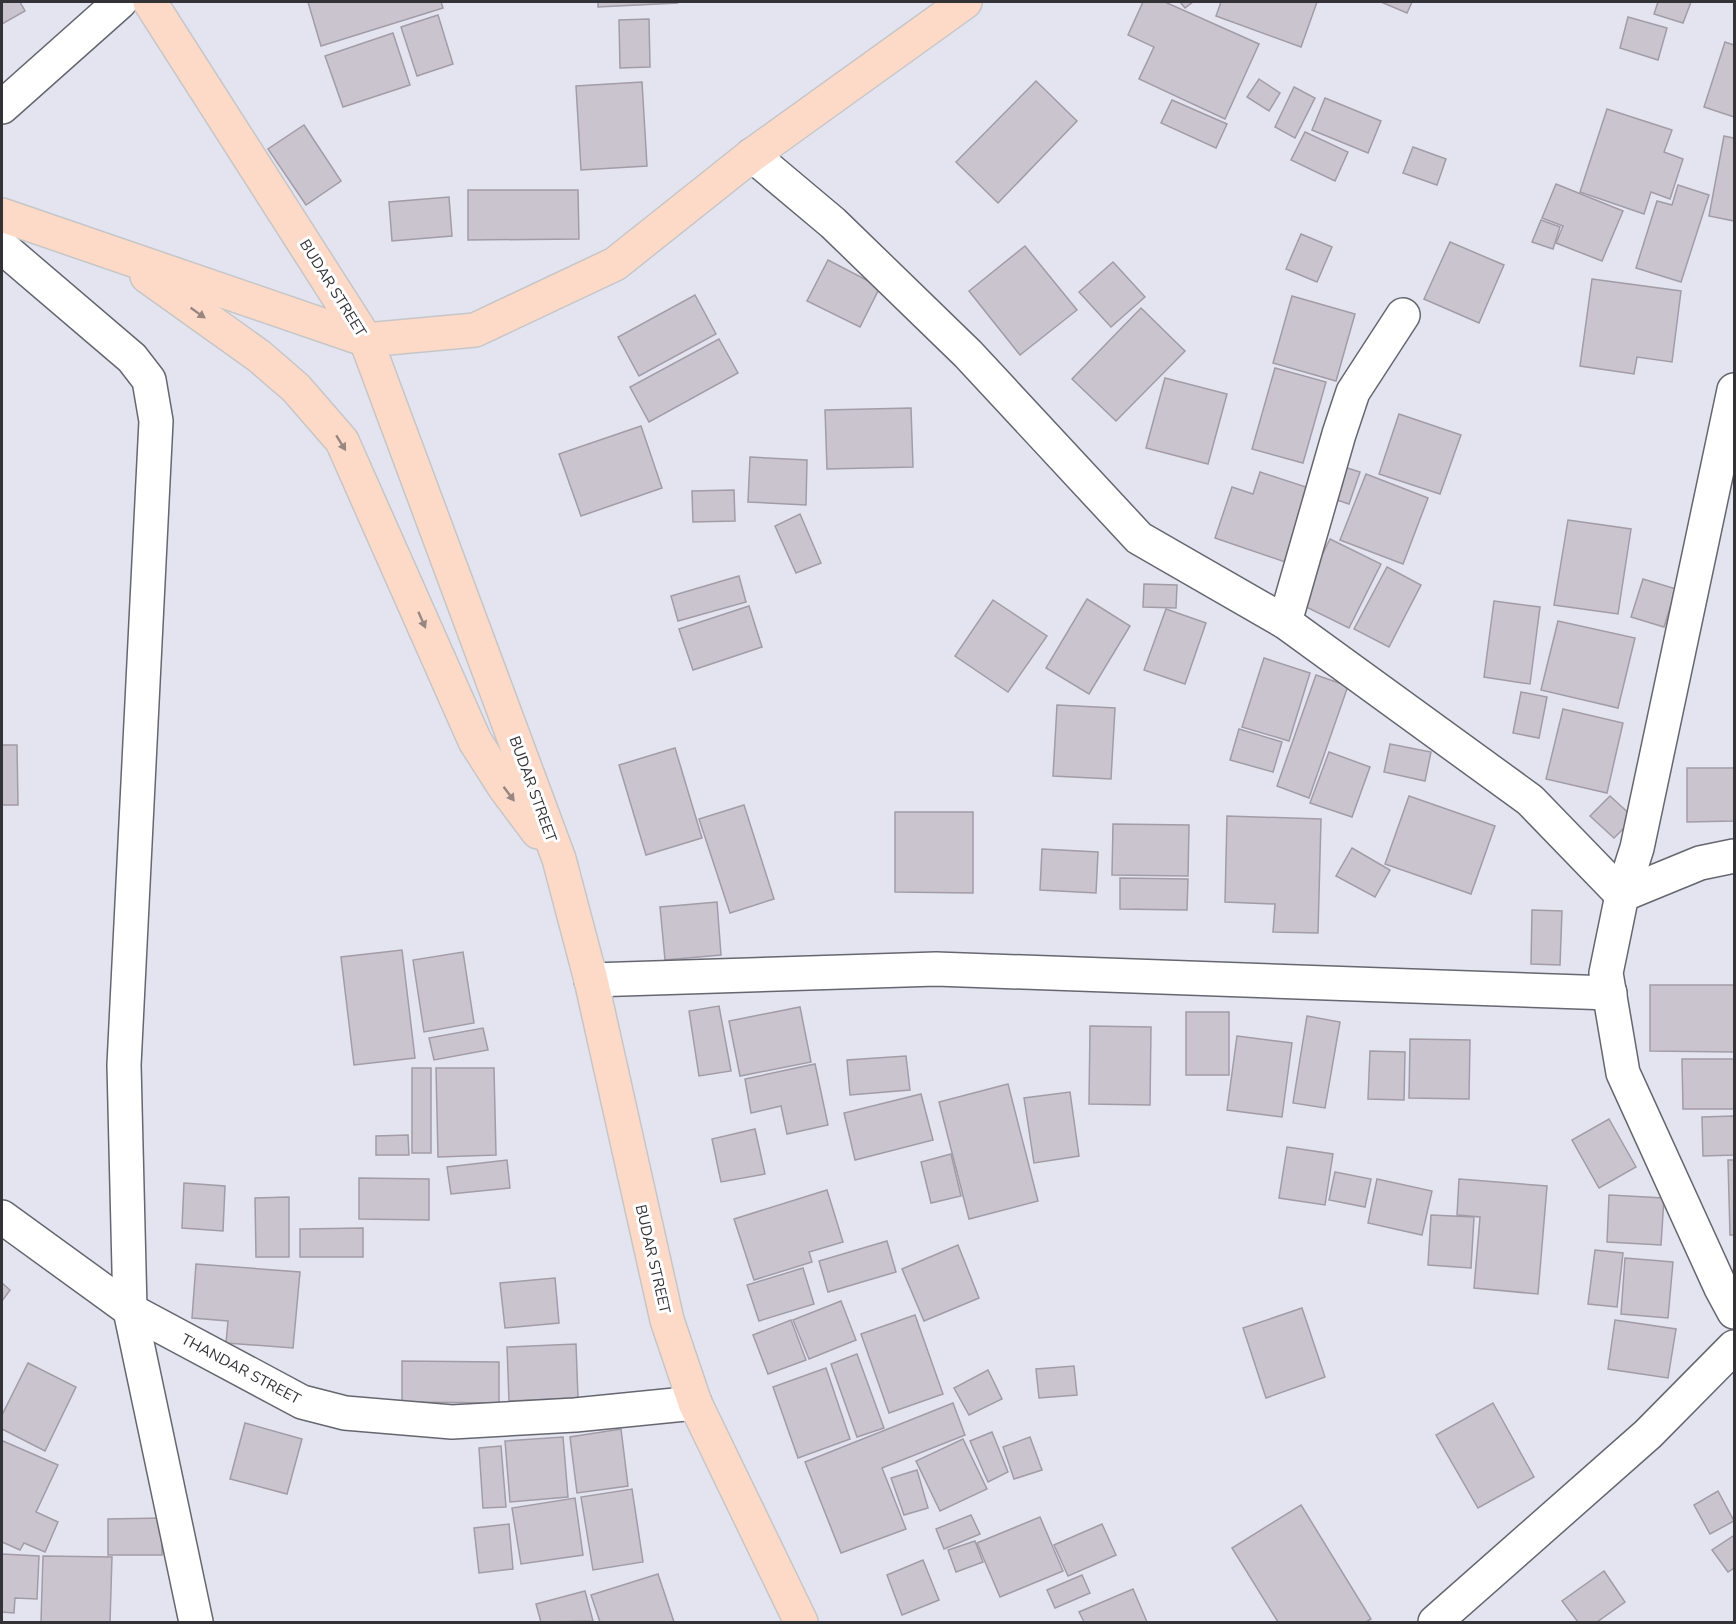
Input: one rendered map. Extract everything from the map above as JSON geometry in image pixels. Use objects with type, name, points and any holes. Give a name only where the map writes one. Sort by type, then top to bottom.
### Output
[{"type":"main road","name":"BUDAR STREET","points":[[150,2],[366,340],[559,860],[591,980],[667,1320],[695,1403],[801,1623]]},
{"type":"main road","points":[[2,215],[366,340],[475,330],[615,264],[752,155],[965,2]]},
{"type":"main road","points":[[116,254],[259,356],[296,388],[342,441],[475,741],[505,789],[559,860]]},
{"type":"street","points":[[2,108],[120,2]]},
{"type":"street","points":[[752,155],[833,223],[968,354],[1139,538],[1285,622],[1530,800],[1622,895]]},
{"type":"street","points":[[2,247],[132,358],[149,380],[156,421],[124,1065],[130,1310],[196,1623]]},
{"type":"street","points":[[1285,622],[1353,392],[1403,315]]},
{"type":"street","points":[[1734,390],[1640,837],[1622,895],[1606,973],[1623,1073],[1734,1312]]},
{"type":"street","points":[[1622,895],[1700,863],[1734,856]]},
{"type":"street","points":[[591,980],[936,969],[1610,993]]},
{"type":"street","name":"THANDAR STREET","points":[[2,1217],[130,1310],[302,1402],[345,1413],[452,1422],[575,1415],[695,1403]]},
{"type":"street","points":[[1435,1623],[1648,1434],[1734,1347]]},
{"type":"building","points":[[2,2],[20,2],[25,11],[2,24]]},
{"type":"building","points":[[308,2],[441,2],[443,8],[321,46]]},
{"type":"building","points":[[598,2],[676,2],[677,3],[598,7]]},
{"type":"building","points":[[1143,2],[1165,2],[1259,44],[1225,119],[1139,79],[1154,47],[1128,35]]},
{"type":"building","points":[[1180,2],[1193,2],[1185,8]]},
{"type":"building","points":[[1221,2],[1317,2],[1301,47],[1216,16]]},
{"type":"building","points":[[1381,2],[1412,2],[1407,13]]},
{"type":"building","points":[[1658,2],[1691,2],[1683,23],[1654,14]]},
{"type":"building","points":[[438,15],[453,64],[417,76],[401,27]]},
{"type":"building","points":[[1628,17],[1667,28],[1658,60],[1620,48]]},
{"type":"building","points":[[649,19],[650,67],[620,68],[619,20]]},
{"type":"building","points":[[393,33],[410,85],[343,107],[325,56]]},
{"type":"building","points":[[1725,42],[1734,45],[1734,117],[1704,107]]},
{"type":"building","points":[[1259,79],[1280,93],[1269,111],[1247,97]]},
{"type":"building","points":[[1036,81],[1077,121],[998,203],[956,162]]},
{"type":"building","points":[[642,82],[647,166],[581,170],[576,86]]},
{"type":"building","points":[[1294,87],[1315,98],[1295,138],[1275,127]]},
{"type":"building","points":[[1325,98],[1381,121],[1368,153],[1312,130]]},
{"type":"building","points":[[1172,100],[1227,124],[1216,148],[1161,123]]},
{"type":"building","points":[[1607,109],[1672,130],[1664,152],[1683,159],[1670,199],[1651,192],[1644,214],[1580,192]]},
{"type":"building","points":[[304,125],[341,181],[306,205],[268,149]]},
{"type":"building","points":[[1305,132],[1348,152],[1335,181],[1291,160]]},
{"type":"building","points":[[1724,136],[1734,138],[1734,221],[1709,216]]},
{"type":"building","points":[[1413,147],[1446,159],[1437,185],[1403,173]]},
{"type":"building","points":[[1556,184],[1623,211],[1602,261],[1556,243],[1563,226],[1542,218]]},
{"type":"building","points":[[1678,185],[1709,195],[1681,282],[1636,268],[1657,201],[1672,205]]},
{"type":"building","points":[[468,190],[578,190],[579,239],[468,240]]},
{"type":"building","points":[[449,197],[452,236],[392,241],[389,202]]},
{"type":"building","points":[[1541,220],[1560,227],[1553,249],[1532,242]]},
{"type":"building","points":[[1301,234],[1332,247],[1317,282],[1286,269]]},
{"type":"building","points":[[1450,242],[1504,265],[1479,323],[1424,299]]},
{"type":"building","points":[[1025,246],[1077,310],[1020,355],[969,291]]},
{"type":"building","points":[[828,260],[880,287],[860,327],[807,301]]},
{"type":"building","points":[[1113,262],[1145,297],[1111,327],[1079,292]]},
{"type":"building","points":[[1592,279],[1681,291],[1672,362],[1637,357],[1634,374],[1580,366]]},
{"type":"building","points":[[695,295],[716,334],[639,376],[618,337]]},
{"type":"building","points":[[1292,296],[1355,314],[1336,381],[1273,363]]},
{"type":"building","points":[[1141,308],[1185,351],[1116,421],[1072,379]]},
{"type":"building","points":[[719,339],[738,373],[649,422],[630,387]]},
{"type":"building","points":[[1275,368],[1326,382],[1303,463],[1252,449]]},
{"type":"building","points":[[1165,378],[1227,394],[1208,464],[1146,448]]},
{"type":"building","points":[[911,408],[913,467],[827,469],[825,410]]},
{"type":"building","points":[[1399,414],[1461,435],[1440,494],[1379,474]]},
{"type":"building","points":[[641,426],[662,488],[581,516],[559,454]]},
{"type":"building","points":[[750,457],[807,460],[806,505],[748,502]]},
{"type":"building","points":[[1341,466],[1360,472],[1349,504],[1331,498]]},
{"type":"building","points":[[1260,472],[1318,491],[1294,565],[1215,538],[1232,487],[1253,494]]},
{"type":"building","points":[[1366,474],[1428,498],[1403,564],[1340,540]]},
{"type":"building","points":[[734,490],[735,521],[693,522],[692,491]]},
{"type":"building","points":[[800,514],[821,563],[796,573],[775,526]]},
{"type":"building","points":[[1568,520],[1631,529],[1618,614],[1554,605]]},
{"type":"building","points":[[1330,539],[1381,564],[1349,628],[1298,603]]},
{"type":"building","points":[[1387,567],[1421,585],[1389,647],[1354,629]]},
{"type":"building","points":[[739,576],[746,602],[678,621],[671,596]]},
{"type":"building","points":[[1643,579],[1676,589],[1664,627],[1631,617]]},
{"type":"building","points":[[1144,584],[1177,585],[1176,608],[1143,607]]},
{"type":"building","points":[[1087,599],[1130,626],[1089,694],[1046,668]]},
{"type":"building","points":[[993,600],[1047,636],[1008,692],[955,656]]},
{"type":"building","points":[[1494,601],[1540,607],[1530,684],[1484,677]]},
{"type":"building","points":[[749,606],[762,647],[693,670],[679,629]]},
{"type":"building","points":[[1166,609],[1206,623],[1185,684],[1144,670]]},
{"type":"building","points":[[1558,621],[1635,638],[1618,708],[1541,690]]},
{"type":"building","points":[[1264,658],[1310,673],[1289,741],[1242,727]]},
{"type":"building","points":[[1316,675],[1348,686],[1309,798],[1277,786]]},
{"type":"building","points":[[1521,692],[1547,697],[1539,738],[1513,733]]},
{"type":"building","points":[[1057,705],[1115,708],[1111,779],[1053,776]]},
{"type":"building","points":[[1563,709],[1623,723],[1607,793],[1546,779]]},
{"type":"building","points":[[1239,729],[1282,742],[1273,772],[1230,760]]},
{"type":"building","points":[[1390,744],[1431,752],[1425,781],[1384,772]]},
{"type":"building","points":[[2,745],[17,745],[18,805],[2,805]]},
{"type":"building","points":[[675,748],[702,838],[646,855],[619,765]]},
{"type":"building","points":[[1329,752],[1370,767],[1352,817],[1310,803]]},
{"type":"building","points":[[1687,768],[1734,768],[1734,821],[1687,822]]},
{"type":"building","points":[[1409,796],[1495,826],[1471,894],[1385,864]]},
{"type":"building","points":[[1610,796],[1634,818],[1614,838],[1590,816]]},
{"type":"building","points":[[744,805],[774,899],[730,913],[699,819]]},
{"type":"building","points":[[895,812],[973,812],[973,893],[895,892]]},
{"type":"building","points":[[1227,816],[1321,819],[1318,933],[1273,932],[1275,904],[1225,902]]},
{"type":"building","points":[[1113,824],[1189,825],[1188,876],[1112,875]]},
{"type":"building","points":[[1352,848],[1390,870],[1375,897],[1336,876]]},
{"type":"building","points":[[1042,849],[1098,852],[1096,893],[1040,890]]},
{"type":"building","points":[[1120,878],[1188,879],[1187,910],[1120,909]]},
{"type":"building","points":[[717,902],[721,955],[665,960],[660,907]]},
{"type":"building","points":[[1532,910],[1562,911],[1560,965],[1531,964]]},
{"type":"building","points":[[402,950],[415,1058],[354,1065],[341,957]]},
{"type":"building","points":[[463,952],[474,1023],[424,1032],[413,960]]},
{"type":"building","points":[[1650,985],[1734,985],[1734,1052],[1650,1051]]},
{"type":"building","points":[[719,1006],[731,1071],[699,1076],[689,1011]]},
{"type":"building","points":[[800,1007],[811,1062],[740,1076],[729,1021]]},
{"type":"building","points":[[1186,1012],[1229,1012],[1229,1075],[1186,1075]]},
{"type":"building","points":[[1307,1016],[1340,1022],[1325,1108],[1293,1103]]},
{"type":"building","points":[[1090,1026],[1151,1027],[1150,1105],[1089,1104]]},
{"type":"building","points":[[483,1028],[488,1050],[434,1060],[429,1038]]},
{"type":"building","points":[[1237,1036],[1292,1043],[1282,1117],[1227,1110]]},
{"type":"building","points":[[1410,1039],[1470,1040],[1469,1099],[1409,1098]]},
{"type":"building","points":[[1370,1051],[1405,1052],[1404,1100],[1368,1099]]},
{"type":"building","points":[[906,1056],[910,1090],[850,1095],[847,1060]]},
{"type":"building","points":[[1682,1059],[1734,1059],[1734,1109],[1683,1109]]},
{"type":"building","points":[[815,1064],[828,1125],[787,1134],[781,1106],[751,1113],[745,1079]]},
{"type":"building","points":[[412,1068],[431,1068],[431,1153],[412,1153]]},
{"type":"building","points":[[436,1068],[494,1068],[496,1155],[438,1157]]},
{"type":"building","points":[[1008,1084],[1038,1201],[969,1219],[939,1102]]},
{"type":"building","points":[[1070,1092],[1079,1156],[1034,1163],[1024,1098]]},
{"type":"building","points":[[921,1094],[933,1140],[855,1160],[844,1113]]},
{"type":"building","points":[[1734,1116],[1734,1155],[1703,1156],[1702,1117]]},
{"type":"building","points":[[1609,1119],[1636,1167],[1599,1188],[1572,1140]]},
{"type":"building","points":[[755,1129],[765,1174],[721,1182],[712,1139]]},
{"type":"building","points":[[408,1135],[409,1155],[376,1155],[376,1136]]},
{"type":"building","points":[[1287,1147],[1333,1154],[1325,1205],[1279,1198]]},
{"type":"building","points":[[951,1154],[961,1196],[931,1203],[921,1162]]},
{"type":"building","points":[[507,1160],[510,1188],[451,1194],[447,1167]]},
{"type":"building","points":[[1728,1160],[1734,1160],[1734,1235],[1730,1235]]},
{"type":"building","points":[[1335,1172],[1371,1179],[1365,1207],[1329,1200]]},
{"type":"building","points":[[359,1178],[429,1179],[429,1220],[359,1219]]},
{"type":"building","points":[[1377,1179],[1432,1191],[1422,1235],[1368,1223]]},
{"type":"building","points":[[1459,1179],[1547,1186],[1538,1294],[1474,1288],[1480,1217],[1457,1215]]},
{"type":"building","points":[[184,1183],[225,1186],[223,1231],[182,1228]]},
{"type":"building","points":[[827,1190],[843,1242],[809,1252],[812,1262],[754,1280],[734,1219]]},
{"type":"building","points":[[1609,1195],[1664,1198],[1661,1245],[1607,1242]]},
{"type":"building","points":[[289,1197],[289,1257],[256,1257],[255,1198]]},
{"type":"building","points":[[1431,1215],[1474,1217],[1471,1268],[1428,1265]]},
{"type":"building","points":[[363,1228],[363,1257],[300,1257],[300,1229]]},
{"type":"building","points":[[887,1241],[896,1272],[828,1292],[819,1261]]},
{"type":"building","points":[[958,1245],[979,1298],[924,1321],[902,1269]]},
{"type":"building","points":[[1595,1250],[1623,1253],[1617,1307],[1588,1304]]},
{"type":"building","points":[[1625,1258],[1673,1262],[1668,1318],[1621,1314]]},
{"type":"building","points":[[196,1264],[300,1272],[293,1348],[226,1343],[228,1321],[192,1318]]},
{"type":"building","points":[[803,1268],[814,1304],[759,1321],[747,1285]]},
{"type":"building","points":[[555,1278],[559,1323],[505,1328],[500,1283]]},
{"type":"building","points":[[2,1283],[10,1290],[2,1301]]},
{"type":"building","points":[[841,1301],[856,1340],[809,1359],[793,1320]]},
{"type":"building","points":[[1302,1308],[1325,1377],[1266,1398],[1243,1328]]},
{"type":"building","points":[[915,1315],[943,1394],[889,1413],[861,1334]]},
{"type":"building","points":[[791,1320],[806,1360],[768,1374],[753,1335]]},
{"type":"building","points":[[1615,1320],[1676,1329],[1668,1378],[1608,1369]]},
{"type":"building","points":[[576,1344],[578,1398],[509,1401],[507,1347]]},
{"type":"building","points":[[857,1354],[884,1428],[857,1437],[831,1364]]},
{"type":"building","points":[[402,1361],[499,1362],[499,1403],[402,1402]]},
{"type":"building","points":[[28,1363],[76,1387],[45,1451],[2,1429],[2,1415]]},
{"type":"building","points":[[1074,1366],[1077,1395],[1039,1398],[1036,1369]]},
{"type":"building","points":[[826,1368],[850,1439],[798,1458],[773,1387]]},
{"type":"building","points":[[988,1370],[1002,1399],[969,1415],[954,1388]]},
{"type":"building","points":[[953,1403],[965,1435],[882,1468],[906,1529],[841,1553],[805,1462]]},
{"type":"building","points":[[1493,1403],[1534,1477],[1478,1508],[1436,1435]]},
{"type":"building","points":[[245,1423],[302,1439],[287,1494],[230,1479]]},
{"type":"building","points":[[621,1429],[628,1486],[577,1493],[570,1437]]},
{"type":"building","points":[[992,1432],[1008,1472],[988,1482],[970,1441]]},
{"type":"building","points":[[563,1437],[568,1497],[510,1502],[505,1441]]},
{"type":"building","points":[[1030,1437],[1042,1470],[1014,1479],[1003,1447]]},
{"type":"building","points":[[963,1439],[987,1489],[940,1511],[916,1461]]},
{"type":"building","points":[[3,1441],[58,1465],[36,1512],[58,1522],[45,1552],[24,1543],[20,1550],[2,1542]]},
{"type":"building","points":[[501,1446],[506,1507],[483,1508],[479,1448]]},
{"type":"building","points":[[917,1470],[928,1508],[904,1515],[891,1478]]},
{"type":"building","points":[[632,1489],[643,1562],[593,1570],[581,1497]]},
{"type":"building","points":[[1718,1491],[1734,1521],[1710,1534],[1694,1505]]},
{"type":"building","points":[[575,1498],[583,1555],[521,1564],[512,1508]]},
{"type":"building","points":[[1301,1505],[1371,1619],[1366,1622],[1278,1622],[1232,1548]]},
{"type":"building","points":[[971,1515],[980,1534],[944,1549],[936,1529]]},
{"type":"building","points":[[1040,1517],[1063,1571],[1000,1597],[977,1543]]},
{"type":"building","points":[[162,1518],[162,1555],[108,1555],[108,1519]]},
{"type":"building","points":[[509,1524],[513,1569],[479,1573],[474,1528]]},
{"type":"building","points":[[1102,1524],[1116,1555],[1068,1576],[1054,1545]]},
{"type":"building","points":[[1733,1536],[1734,1568],[1728,1572],[1712,1550]]},
{"type":"building","points":[[975,1541],[983,1562],[956,1572],[948,1550]]},
{"type":"building","points":[[2,1554],[39,1556],[37,1599],[15,1598],[14,1613],[2,1612]]},
{"type":"building","points":[[43,1556],[112,1557],[110,1622],[41,1622]]},
{"type":"building","points":[[923,1560],[939,1600],[902,1615],[887,1575]]},
{"type":"building","points":[[1604,1571],[1625,1602],[1597,1622],[1578,1622],[1562,1601]]},
{"type":"building","points":[[658,1574],[674,1622],[600,1622],[591,1595]]},
{"type":"building","points":[[1082,1575],[1090,1593],[1055,1608],[1047,1590]]},
{"type":"building","points":[[1133,1589],[1147,1622],[1084,1622],[1079,1612]]},
{"type":"building","points":[[585,1591],[593,1621],[541,1622],[536,1604]]}]
